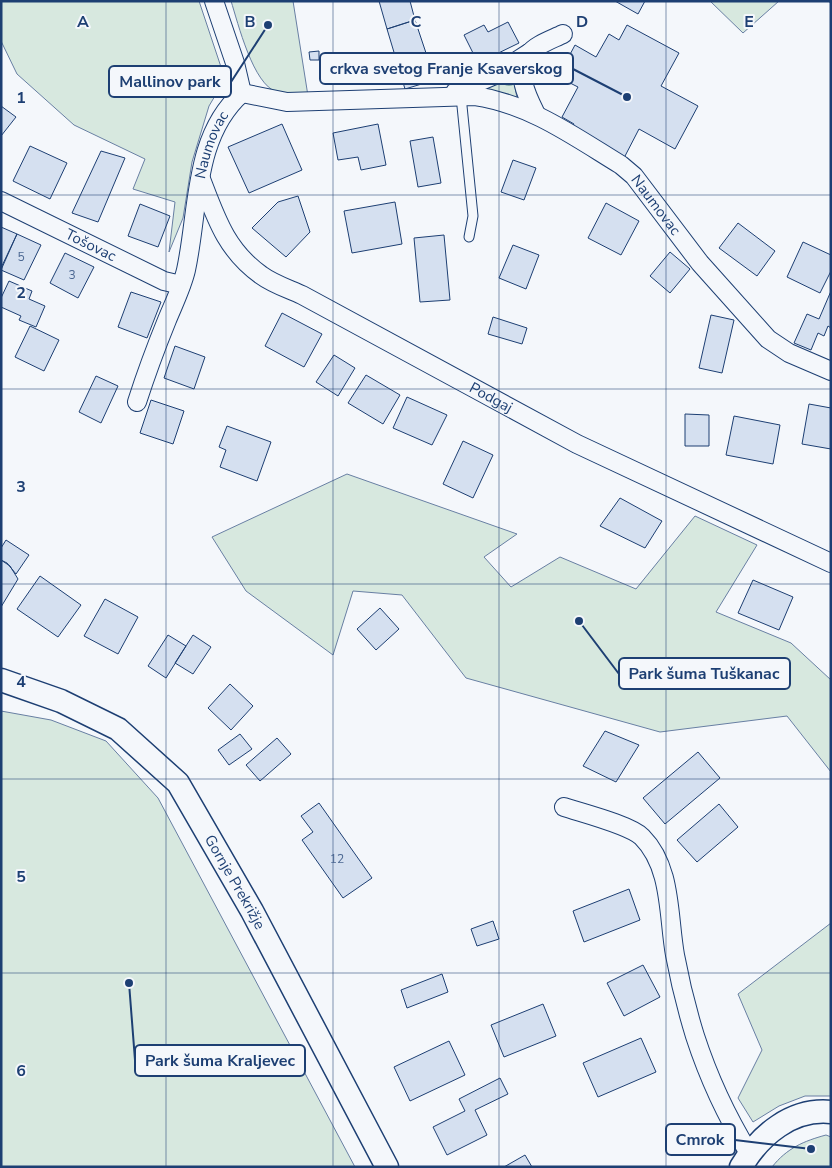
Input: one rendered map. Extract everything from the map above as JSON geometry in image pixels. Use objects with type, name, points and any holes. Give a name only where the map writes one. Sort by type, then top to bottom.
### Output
[{"type":"street","points":[[214,1],[235,64],[242,93]]},
{"type":"street","name":"Naumovac","points":[[453,96],[495,75],[563,34]]},
{"type":"street","points":[[529,53],[522,76],[524,88],[536,114]]},
{"type":"street","name":"Naumovac","points":[[137,402],[147,369],[186,269],[201,179],[218,121],[229,105],[242,93],[287,102],[453,96],[492,98],[536,114],[621,165],[634,176],[700,263],[768,338],[789,353],[831,371]]},
{"type":"street","name":"Podgaj","points":[[201,179],[221,229],[233,251],[262,276],[577,444],[831,563]]},
{"type":"street","name":"Tošovac","points":[[1,201],[164,281],[181,285]]},
{"type":"street","name":"Gornje Prekrižje","points":[[1,680],[61,701],[118,729],[178,783],[252,911],[388,1167]]},
{"type":"street","points":[[564,808],[619,825],[641,835],[655,854],[662,870],[675,956],[695,1036],[745,1160],[768,1133],[795,1115],[831,1112]]},
{"type":"lane","points":[[453,96],[473,216],[469,237]]},
{"type":"shaded area","points":[[1,1],[199,1],[225,79],[209,106],[192,162],[183,218],[169,252],[175,202],[133,189],[145,159],[74,125],[17,74],[1,41]]},
{"type":"shaded area","points":[[231,1],[293,1],[308,96],[277,92],[268,87],[254,66],[242,38]]},
{"type":"shaded area","points":[[710,1],[779,1],[743,33]]},
{"type":"shaded area","points":[[512,72],[517,98],[485,92],[484,84]]},
{"type":"shaded area","points":[[347,474],[517,534],[484,557],[511,587],[560,557],[636,589],[695,516],[757,545],[716,612],[791,643],[831,680],[831,772],[787,716],[660,732],[466,678],[402,595],[353,591],[333,655],[246,591],[212,537]]},
{"type":"shaded area","points":[[1,711],[51,720],[106,741],[158,798],[355,1167],[1,1167]]},
{"type":"shaded area","points":[[831,923],[831,1096],[805,1096],[779,1106],[753,1122],[738,1098],[762,1050],[738,994]]},
{"type":"shaded area","points":[[826,1135],[831,1137],[831,1167],[772,1167],[796,1146]]},
{"type":"building","points":[[379,1],[410,1],[415,20],[387,29]]},
{"type":"building","points":[[615,1],[645,1],[638,14]]},
{"type":"building","points":[[415,20],[435,80],[405,89],[387,29]]},
{"type":"building","points":[[508,22],[519,43],[478,63],[464,35],[484,25],[488,32]]},
{"type":"building","points":[[627,25],[679,53],[661,86],[698,106],[675,149],[639,129],[624,158],[571,129],[574,124],[562,117],[578,87],[558,77],[575,45],[596,57],[609,34],[619,40]]},
{"type":"building","points":[[319,51],[319,60],[310,60],[309,52]]},
{"type":"building","points":[[1,106],[16,117],[1,136]]},
{"type":"building","points":[[282,124],[302,170],[249,193],[228,147]]},
{"type":"building","points":[[378,124],[386,165],[361,170],[358,157],[338,160],[333,133]]},
{"type":"building","points":[[433,137],[441,183],[418,187],[410,141]]},
{"type":"building","points":[[30,146],[67,163],[50,199],[13,181]]},
{"type":"building","points":[[101,151],[125,158],[98,222],[72,213]]},
{"type":"building","points":[[513,160],[536,168],[524,200],[501,192]]},
{"type":"building","points":[[298,196],[310,232],[286,257],[252,228],[278,202]]},
{"type":"building","points":[[395,202],[402,244],[352,253],[344,211]]},
{"type":"building","points":[[606,203],[639,221],[621,255],[588,238]]},
{"type":"building","points":[[140,204],[170,216],[158,247],[128,236]]},
{"type":"building","points":[[738,223],[775,251],[757,276],[719,248]]},
{"type":"building","points":[[1,227],[17,234],[1,268]]},
{"type":"building","points":[[17,234],[41,245],[24,280],[1,270]]},
{"type":"building","points":[[444,235],[450,300],[420,302],[414,238]]},
{"type":"building","points":[[803,242],[831,255],[831,271],[820,293],[787,277]]},
{"type":"building","points":[[513,245],[539,255],[526,289],[499,278]]},
{"type":"building","points":[[670,252],[690,269],[670,293],[650,276]]},
{"type":"building","points":[[65,253],[94,267],[78,298],[50,283]]},
{"type":"building","points":[[9,281],[32,291],[29,299],[45,306],[36,327],[19,320],[21,316],[1,307],[1,298]]},
{"type":"building","points":[[831,291],[831,328],[828,326],[824,336],[818,333],[811,350],[794,343],[807,314],[819,319]]},
{"type":"building","points":[[131,292],[161,302],[147,338],[118,327]]},
{"type":"building","points":[[282,313],[322,334],[304,367],[265,346]]},
{"type":"building","points":[[711,315],[734,320],[722,373],[699,368]]},
{"type":"building","points":[[493,317],[527,328],[522,344],[488,334]]},
{"type":"building","points":[[30,326],[59,340],[44,371],[15,357]]},
{"type":"building","points":[[175,346],[205,357],[194,389],[164,378]]},
{"type":"building","points":[[334,355],[355,368],[338,396],[316,382]]},
{"type":"building","points":[[366,375],[400,395],[383,424],[348,403]]},
{"type":"building","points":[[96,376],[118,386],[101,423],[79,412]]},
{"type":"building","points":[[407,397],[447,415],[432,445],[393,428]]},
{"type":"building","points":[[151,400],[184,411],[173,444],[140,433]]},
{"type":"building","points":[[809,404],[831,408],[831,449],[802,444]]},
{"type":"building","points":[[685,414],[709,415],[709,446],[685,446]]},
{"type":"building","points":[[734,416],[780,425],[773,464],[726,455]]},
{"type":"building","points":[[227,426],[271,442],[257,481],[220,467],[226,450],[219,447]]},
{"type":"building","points":[[463,441],[493,455],[473,498],[443,484]]},
{"type":"building","points":[[620,498],[662,521],[645,548],[600,526]]},
{"type":"building","points":[[6,540],[29,555],[16,574],[7,563],[1,560],[1,548]]},
{"type":"building","points":[[1,560],[10,566],[18,579],[1,607]]},
{"type":"building","points":[[40,576],[81,605],[58,637],[17,609]]},
{"type":"building","points":[[753,580],[793,597],[779,630],[738,613]]},
{"type":"building","points":[[105,599],[138,617],[118,654],[84,636]]},
{"type":"building","points":[[380,608],[399,629],[376,650],[357,629]]},
{"type":"building","points":[[168,635],[186,646],[166,678],[148,666]]},
{"type":"building","points":[[193,635],[211,647],[193,674],[175,663]]},
{"type":"building","points":[[230,684],[253,706],[231,730],[208,708]]},
{"type":"building","points":[[605,731],[639,745],[616,782],[583,766]]},
{"type":"building","points":[[240,734],[252,749],[229,765],[218,750]]},
{"type":"building","points":[[277,738],[291,754],[260,781],[246,765]]},
{"type":"building","points":[[698,752],[720,778],[665,824],[643,798]]},
{"type":"building","points":[[319,803],[372,878],[343,898],[302,840],[313,832],[301,816]]},
{"type":"building","points":[[719,804],[738,827],[697,862],[677,840]]},
{"type":"building","points":[[629,889],[640,920],[584,942],[573,911]]},
{"type":"building","points":[[493,921],[499,939],[477,946],[471,929]]},
{"type":"building","points":[[643,965],[660,997],[624,1016],[607,983]]},
{"type":"building","points":[[442,974],[448,992],[407,1008],[401,990]]},
{"type":"building","points":[[543,1004],[556,1036],[504,1057],[491,1025]]},
{"type":"building","points":[[641,1038],[656,1072],[598,1097],[583,1063]]},
{"type":"building","points":[[449,1041],[465,1075],[410,1101],[394,1067]]},
{"type":"building","points":[[500,1078],[508,1094],[475,1110],[487,1135],[447,1155],[433,1127],[465,1111],[459,1099]]},
{"type":"building","points":[[525,1155],[532,1167],[504,1167]]},
{"type":"place","name":"Mallinov park","points":[[268,25]]},
{"type":"place","name":"crkva svetog Franje Ksaverskog","points":[[627,97]]},
{"type":"place","name":"Park šuma Tuškanac","points":[[579,621]]},
{"type":"place","name":"Park šuma Kraljevec","points":[[129,983]]},
{"type":"place","name":"Cmrok","points":[[811,1149]]}]
